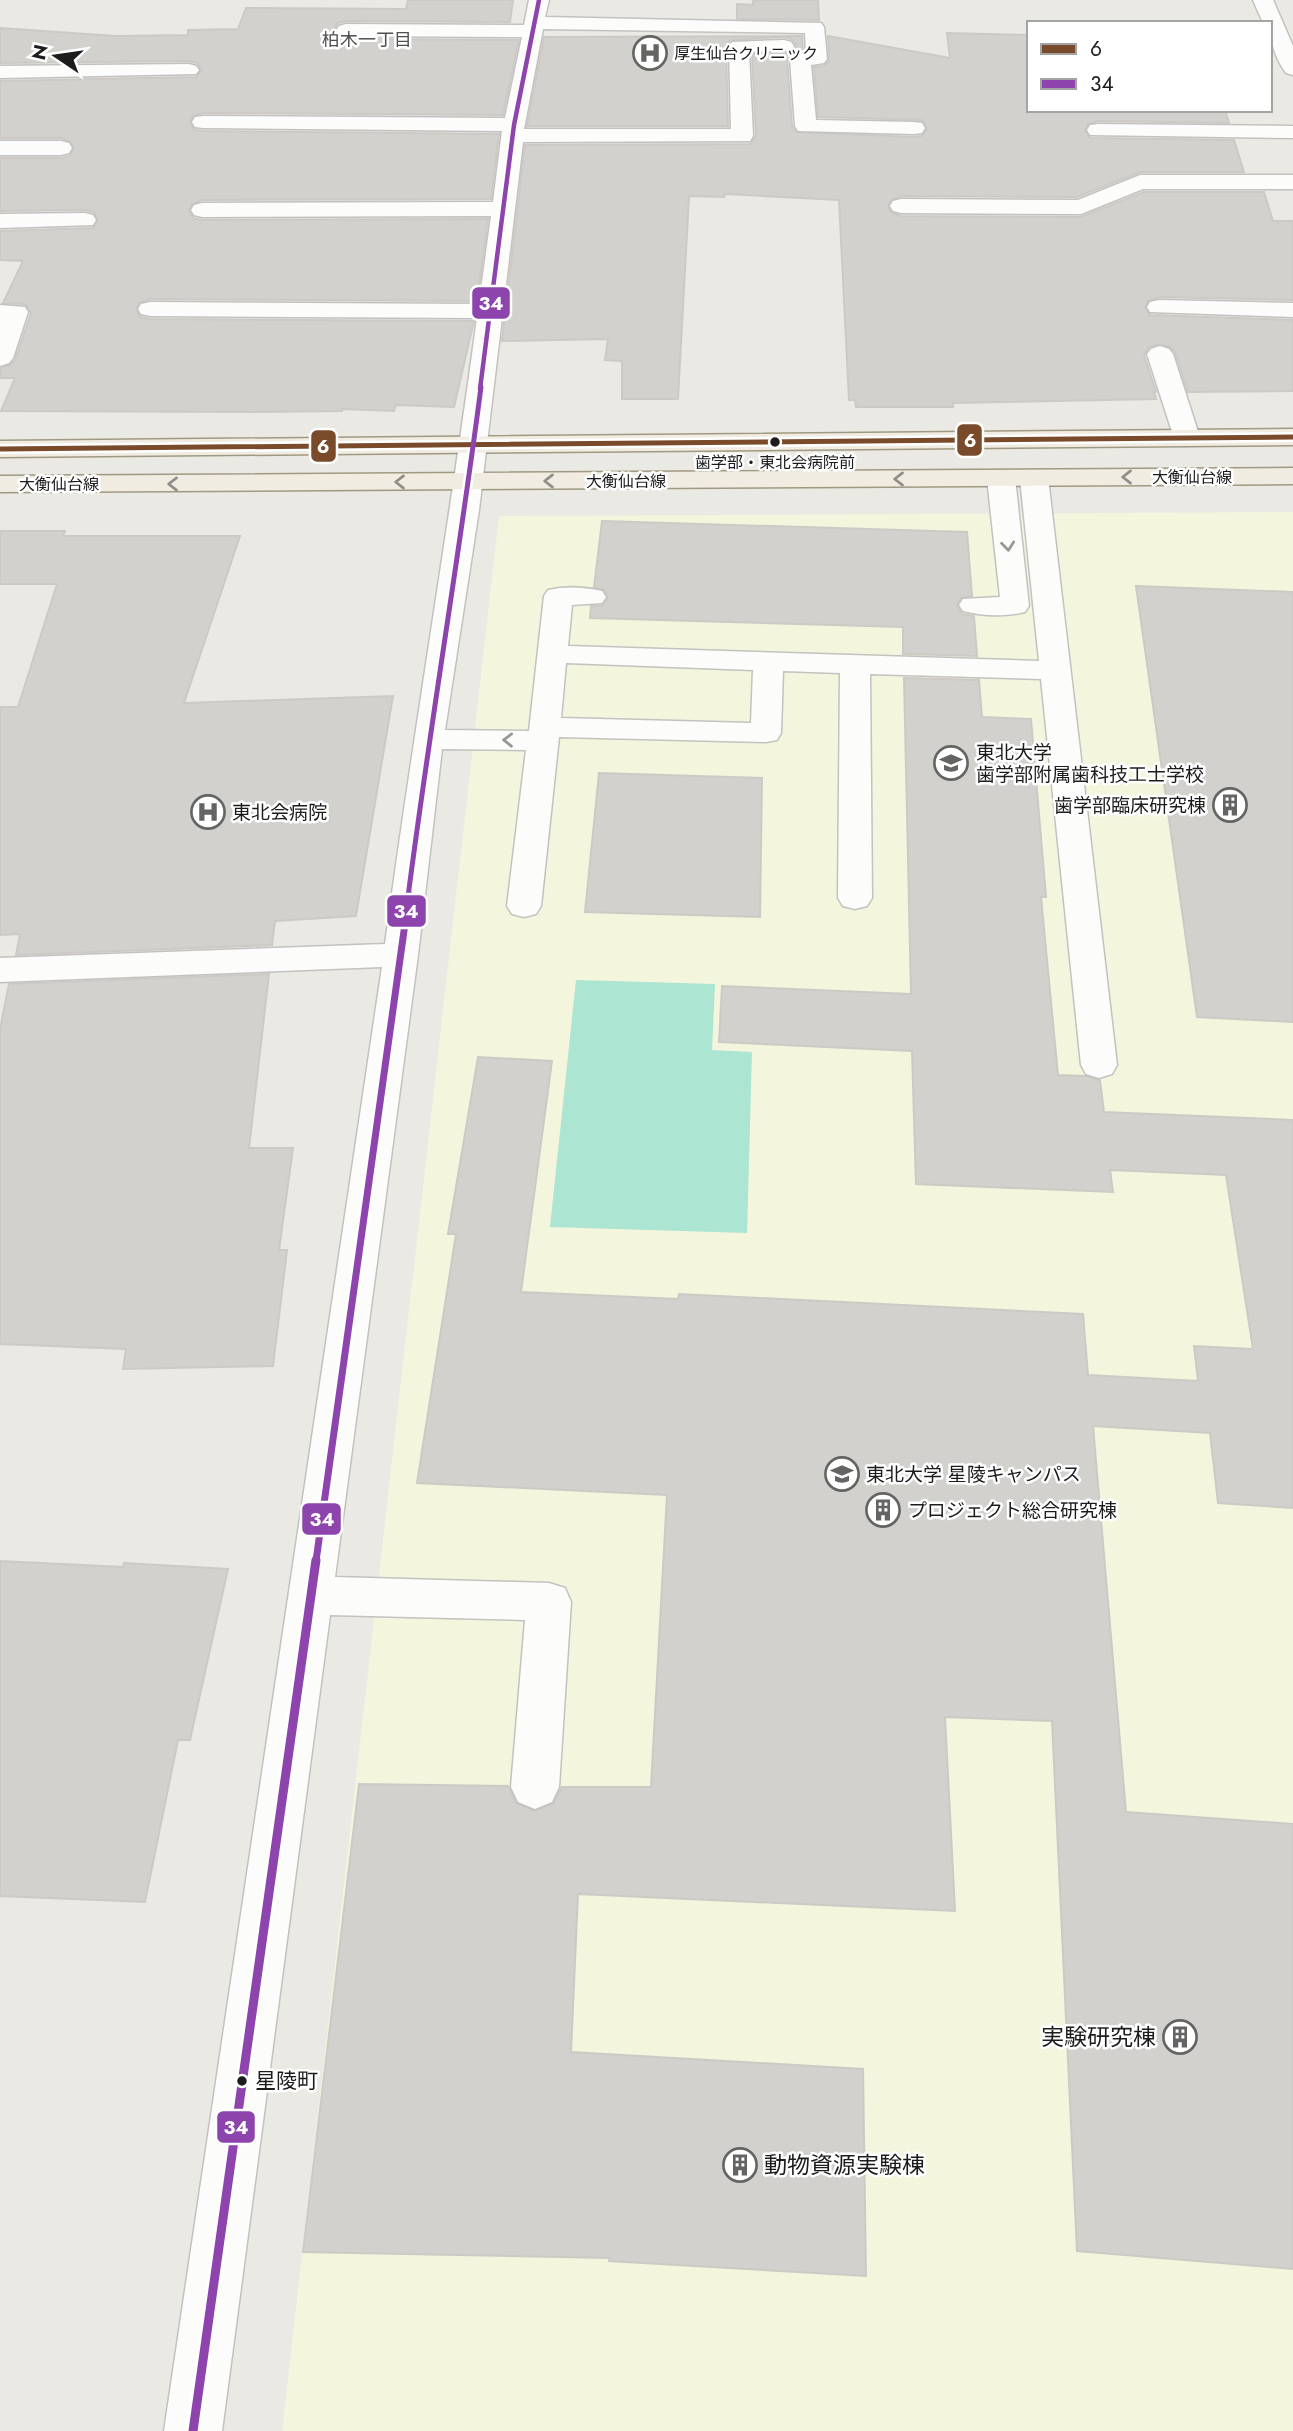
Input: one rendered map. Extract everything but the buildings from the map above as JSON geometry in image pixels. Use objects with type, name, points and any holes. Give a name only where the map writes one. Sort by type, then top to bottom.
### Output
[{"type":"main road","name":"大衡仙台線","points":[[0,484],[470,463],[1187,438],[1293,437]]},
{"type":"main road","name":"大衡仙台線","points":[[0,449],[1001,478],[1293,476]]},
{"type":"street","points":[[1263,0],[1270,21]]},
{"type":"street","points":[[346,30],[535,18],[814,27],[817,59],[800,59],[806,126],[914,128]]},
{"type":"street","points":[[193,2431],[401,956],[428,739],[470,463],[513,130],[535,18]]},
{"type":"street","points":[[1274,35],[1293,69]]},
{"type":"street","points":[[203,122],[743,136],[739,46],[816,46]]},
{"type":"street","points":[[0,72],[189,70]]},
{"type":"street","points":[[1098,130],[1293,132]]},
{"type":"street","points":[[0,148],[61,148]]},
{"type":"street","points":[[901,206],[1081,207],[1140,182],[1293,182]]},
{"type":"street","points":[[202,210],[502,209]]},
{"type":"street","points":[[0,221],[85,220]]},
{"type":"street","points":[[1159,307],[1293,310]]},
{"type":"street","points":[[150,309],[489,311]]},
{"type":"street","points":[[0,312],[16,312],[0,358]]},
{"type":"street","points":[[1160,354],[1187,438]]},
{"type":"street","points":[[973,606],[1015,606],[1001,478]]},
{"type":"street","points":[[1034,478],[1099,1065]]},
{"type":"street","points":[[524,906],[558,596],[593,597]]},
{"type":"street","points":[[552,654],[1057,671]]},
{"type":"street","points":[[428,739],[544,734],[766,733],[768,661]]},
{"type":"street","points":[[855,664],[855,898]]},
{"type":"street","points":[[0,970],[401,956]]},
{"type":"street","points":[[309,1595],[549,1602],[535,1787]]},
{"type":"shaded area","name":"東北大学 星陵キャンパス","points":[[1293,512],[1293,2431],[282,2431],[499,516]]},
{"type":"green space","points":[[576,980],[715,984],[712,1050],[752,1052],[747,1233],[550,1227]]},
{"type":"transit line","name":"34","points":[[193,2431],[401,955],[428,739],[465,510],[514,125],[539,0]]},
{"type":"transit line","name":"6","points":[[0,449],[1293,437]]},
{"type":"place","name":"厚生仙台クリニック","points":[[650,53]]},
{"type":"place","name":"歯学部・東北会病院前","points":[[775,442]]},
{"type":"place","name":"東北大学 歯学部附属歯科技工士学校","points":[[951,763]]},
{"type":"place","name":"歯学部臨床研究棟","points":[[1230,805]]},
{"type":"place","name":"東北会病院","points":[[208,812]]},
{"type":"place","name":"東北大学 星陵キャンパス","points":[[842,1474]]},
{"type":"place","name":"プロジェクト総合研究棟","points":[[883,1510]]},
{"type":"place","name":"実験研究棟","points":[[1180,2037]]},
{"type":"place","name":"星陵町","points":[[242,2081]]},
{"type":"place","name":"動物資源実験棟","points":[[740,2165]]},
{"type":"district","name":"柏木一丁目","points":[[367,40]]}]
